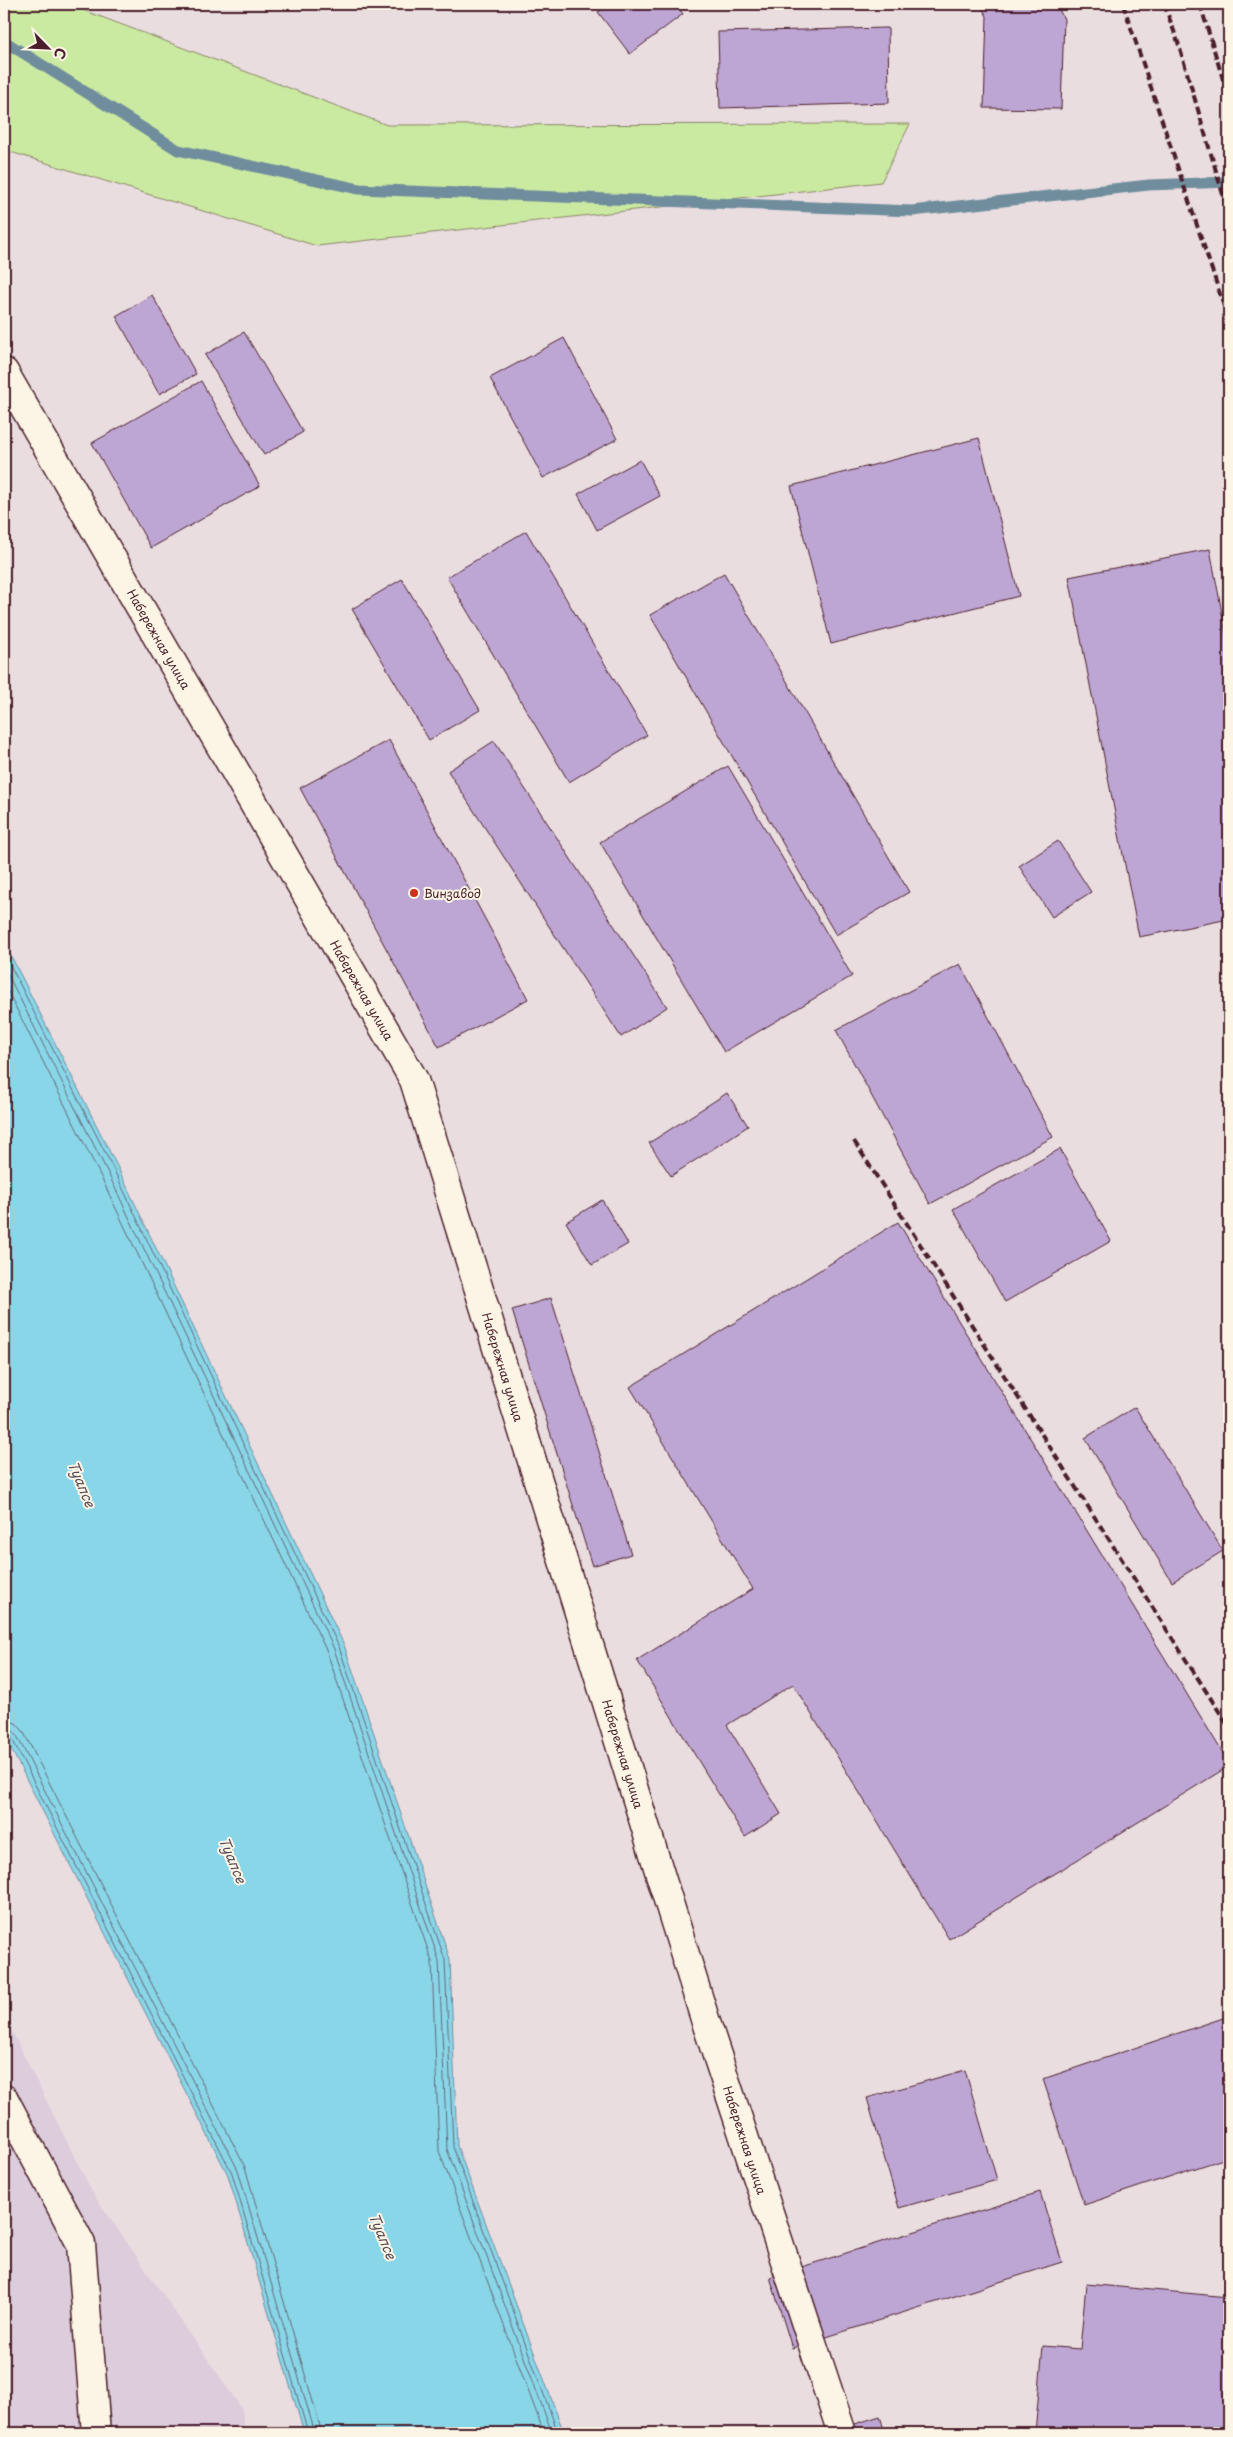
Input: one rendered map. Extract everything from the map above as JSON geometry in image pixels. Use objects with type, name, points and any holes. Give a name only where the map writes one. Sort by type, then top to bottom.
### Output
[{"type":"street","name":"Набережная улица","points":[[4,372],[414,1080],[705,2019],[842,2433]]},
{"type":"street","points":[[4,2099],[81,2244],[96,2433]]},
{"type":"shaded area","points":[[4,2016],[92,2192],[242,2409],[244,2433],[4,2433]]},
{"type":"green space","points":[[4,4],[67,4],[387,125],[910,124],[881,182],[317,246],[4,150]]},
{"type":"water","name":"Туапсе","points":[[4,942],[118,1168],[344,1645],[450,1959],[457,2146],[564,2433],[304,2433],[228,2175],[4,1735]]},
{"type":"building","points":[[609,4],[676,4],[683,14],[630,54],[598,12]]},
{"type":"building","points":[[979,4],[1056,4],[1064,19],[1061,109],[984,108],[987,16]]},
{"type":"building","points":[[888,28],[889,103],[720,108],[718,32]]},
{"type":"building","points":[[152,295],[196,374],[159,394],[116,316]]},
{"type":"building","points":[[244,332],[303,432],[264,455],[205,355]]},
{"type":"building","points":[[564,338],[617,439],[543,478],[490,378]]},
{"type":"building","points":[[201,381],[260,486],[151,548],[92,443]]},
{"type":"building","points":[[979,438],[1019,596],[831,644],[791,486]]},
{"type":"building","points":[[640,460],[660,496],[597,530],[578,494]]},
{"type":"building","points":[[526,531],[647,735],[569,782],[447,577]]},
{"type":"building","points":[[1210,549],[1229,650],[1229,919],[1139,937],[1069,577]]},
{"type":"building","points":[[724,573],[909,892],[836,935],[650,615]]},
{"type":"building","points":[[402,579],[480,710],[429,740],[352,609]]},
{"type":"building","name":"Винзавод","points":[[389,740],[528,999],[439,1047],[300,788]]},
{"type":"building","points":[[494,741],[667,1007],[621,1037],[448,771]]},
{"type":"building","points":[[728,766],[852,976],[724,1052],[600,842]]},
{"type":"building","points":[[1058,841],[1091,892],[1052,917],[1019,866]]},
{"type":"building","points":[[960,964],[1053,1137],[930,1204],[836,1030]]},
{"type":"building","points":[[727,1093],[748,1126],[671,1176],[649,1143]]},
{"type":"building","points":[[1060,1149],[1111,1241],[1005,1302],[953,1209]]},
{"type":"building","points":[[602,1200],[628,1244],[592,1265],[566,1222]]},
{"type":"building","points":[[898,1222],[1229,1763],[1229,1766],[949,1939],[793,1684],[727,1725],[781,1814],[745,1837],[637,1660],[753,1589],[630,1387]]},
{"type":"building","points":[[551,1298],[631,1554],[592,1566],[512,1310]]},
{"type":"building","points":[[1135,1407],[1223,1551],[1172,1582],[1085,1438]]},
{"type":"building","points":[[1229,2016],[1229,2157],[1084,2205],[1043,2079]]},
{"type":"building","points":[[965,2070],[997,2180],[899,2208],[867,2098]]},
{"type":"building","points":[[1040,2192],[1062,2262],[792,2348],[770,2277]]},
{"type":"building","points":[[1086,2284],[1229,2297],[1229,2433],[1035,2433],[1043,2346],[1080,2349]]},
{"type":"building","points":[[880,2416],[885,2433],[834,2433],[833,2431]]},
{"type":"waterway","points":[[4,41],[178,150],[359,189],[912,211],[1149,185],[1229,182]]},
{"type":"railway","points":[[1123,4],[1229,321]]},
{"type":"railway","points":[[1164,4],[1178,42],[1229,215]]},
{"type":"railway","points":[[1200,4],[1229,99]]},
{"type":"railway","points":[[1225,4],[1229,19]]},
{"type":"railway","points":[[854,1141],[1229,1727]]},
{"type":"place","name":"Винзавод","points":[[414,893]]}]
